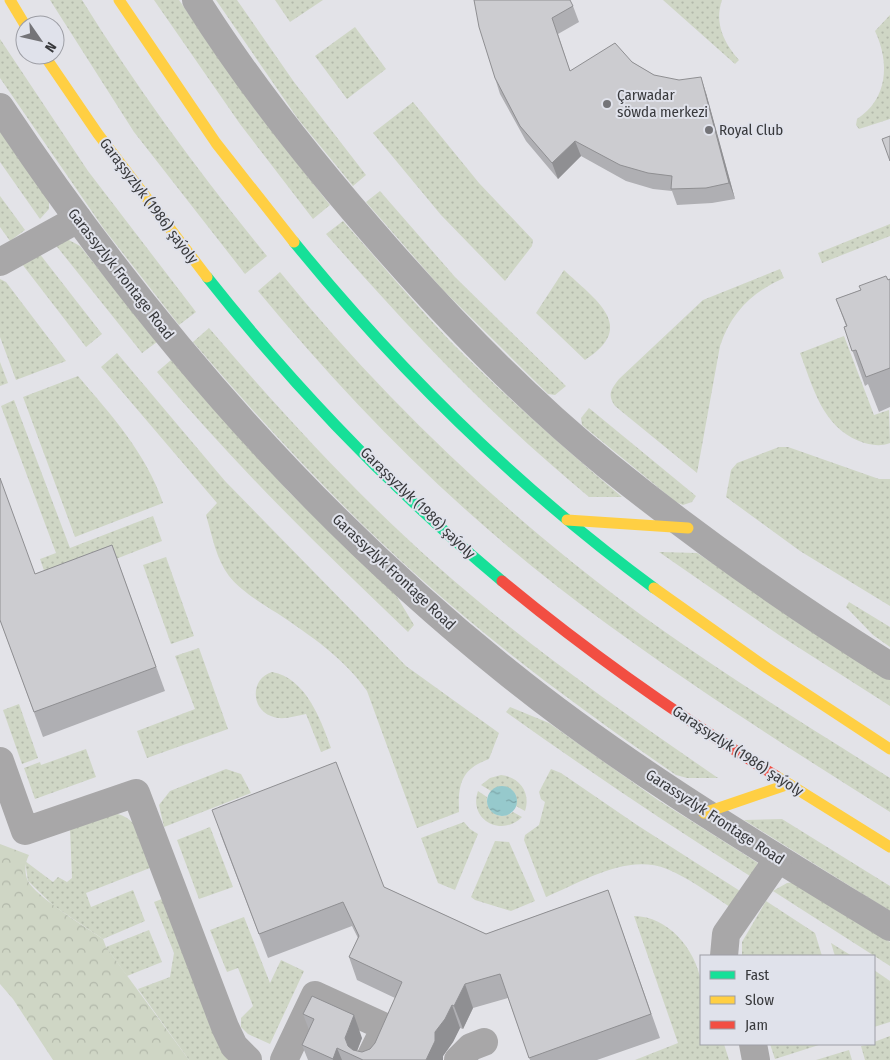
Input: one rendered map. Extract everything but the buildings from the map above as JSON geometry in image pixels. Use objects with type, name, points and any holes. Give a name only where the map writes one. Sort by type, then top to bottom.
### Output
[{"type":"main road","points":[[10,0],[19,15]]},
{"type":"main road","points":[[119,0],[198,119],[295,247],[384,347],[443,407],[567,520],[708,629],[890,749]]},
{"type":"main road","name":"Garaşsyzlyk (1986) şaýoly","points":[[51,65],[83,113],[171,232],[267,351],[411,499],[552,623],[656,698],[890,847]]},
{"type":"main road","points":[[567,520],[688,528]]},
{"type":"main road","points":[[704,813],[789,784]]},
{"type":"street","points":[[196,0],[245,72],[347,204],[428,296],[495,364],[606,465],[688,528],[890,666]]},
{"type":"street","name":"Garassyzlyk Frontage Road","points":[[0,107],[78,219],[131,289],[216,393],[262,445],[365,549],[507,673],[563,714],[704,813],[890,927]]},
{"type":"street","points":[[0,262],[78,219]]},
{"type":"street","points":[[0,761],[12,831],[136,793],[225,1027],[234,1046],[248,1060]]},
{"type":"street","points":[[724,955],[726,934],[778,858]]},
{"type":"street","points":[[284,1060],[315,994],[385,1027],[369,1060]]},
{"type":"street","points":[[458,1060],[471,1047],[484,1042]]},
{"type":"street","points":[[752,1045],[756,1060]]},
{"type":"green space","points":[[50,0],[82,0],[170,131],[267,256],[245,274],[134,132],[65,24],[65,15],[60,15]]},
{"type":"green space","points":[[154,0],[179,0],[257,112],[330,205],[313,219],[240,124]]},
{"type":"green space","points":[[216,0],[237,0],[294,82],[366,175],[353,186],[298,119]]},
{"type":"green space","points":[[275,0],[323,0],[290,22]]},
{"type":"green space","points":[[663,0],[722,0],[719,17],[720,25],[725,40],[739,60],[735,64]]},
{"type":"green space","points":[[890,15],[890,119],[859,129],[856,125],[857,119],[875,101],[883,80],[883,55],[875,31]]},
{"type":"green space","points":[[355,27],[386,69],[347,99],[315,56]]},
{"type":"green space","points":[[0,39],[15,62],[15,65],[17,65],[88,171],[196,312],[179,325],[104,229],[0,78]]},
{"type":"green space","points":[[413,102],[479,183],[533,240],[532,246],[505,281],[441,215],[373,133]]},
{"type":"green space","points":[[0,129],[49,201],[49,209],[40,219],[0,162]]},
{"type":"green space","points":[[380,191],[455,277],[566,386],[555,395],[548,394],[442,289],[366,202]]},
{"type":"green space","points":[[0,196],[25,230],[10,241],[0,227]]},
{"type":"green space","points":[[343,221],[450,341],[534,421],[622,497],[589,497],[518,435],[452,371],[388,304],[326,234]]},
{"type":"green space","points":[[890,224],[890,236],[822,263],[818,253]]},
{"type":"green space","points":[[67,239],[80,246],[157,342],[142,353],[54,243]]},
{"type":"green space","points":[[39,253],[102,334],[86,347],[22,264]]},
{"type":"green space","points":[[780,269],[784,278],[762,290],[744,305],[730,323],[720,346],[697,473],[615,406],[611,399],[612,389],[619,379],[703,300]]},
{"type":"green space","points":[[564,270],[598,302],[606,313],[610,324],[609,336],[601,348],[585,360],[536,313]]},
{"type":"green space","points":[[280,272],[313,312],[382,388],[418,425],[493,495],[610,592],[688,648],[890,778],[890,812],[763,731],[639,647],[558,587],[477,520],[363,409],[327,371],[258,291]]},
{"type":"green space","points":[[0,279],[6,282],[66,361],[16,380],[0,337]]},
{"type":"green space","points":[[209,328],[318,450],[376,509],[436,565],[539,649],[718,778],[687,778],[676,775],[546,681],[451,606],[332,494],[247,404],[193,342]]},
{"type":"green space","points":[[844,336],[874,415],[889,410],[890,443],[882,445],[871,444],[859,441],[846,434],[836,426],[820,404],[800,353]]},
{"type":"green space","points":[[117,353],[225,481],[406,666],[499,733],[489,759],[472,768],[463,779],[459,793],[459,812],[417,828],[367,691],[348,668],[326,648],[239,587],[229,576],[218,555],[206,515],[217,503],[101,367]]},
{"type":"green space","points":[[171,360],[289,492],[396,595],[414,625],[408,632],[279,506],[157,372]]},
{"type":"green space","points":[[0,362],[8,383],[0,386]]},
{"type":"green space","points":[[78,376],[138,451],[163,503],[75,537],[23,397]]},
{"type":"green space","points":[[14,400],[70,548],[153,516],[162,541],[49,585],[40,559],[56,553],[1,406]]},
{"type":"green space","points":[[589,408],[696,496],[692,502],[683,505],[676,502],[582,425],[581,418]]},
{"type":"green space","points":[[779,447],[788,447],[879,479],[890,479],[890,606],[800,551],[726,497],[731,470],[737,463]]},
{"type":"green space","points":[[659,552],[697,553],[890,680],[890,706],[779,635]]},
{"type":"green space","points":[[166,557],[194,636],[171,644],[143,565]]},
{"type":"green space","points":[[849,602],[890,627],[890,647],[873,635],[846,607]]},
{"type":"green space","points":[[199,648],[228,729],[147,758],[137,731],[195,709],[175,656]]},
{"type":"green space","points":[[272,672],[294,682],[303,691],[317,713],[331,748],[321,752],[306,714],[280,718],[271,716],[259,707],[256,693],[257,686],[265,675]]},
{"type":"green space","points":[[19,704],[38,758],[22,764],[3,710]]},
{"type":"green space","points":[[510,707],[549,723],[658,800],[758,863],[750,876],[596,775],[506,712]]},
{"type":"green space","points":[[86,749],[96,777],[35,799],[24,768],[40,762],[41,765]]},
{"type":"green space","points":[[226,769],[241,774],[251,793],[164,827],[159,805],[170,791]]},
{"type":"green space","points":[[551,769],[561,773],[637,825],[740,891],[730,907],[683,877],[667,869],[652,865],[620,867],[605,871],[546,897],[524,840],[525,835],[539,825],[545,802],[541,799],[539,792]]},
{"type":"green space","points":[[501,775],[514,779],[522,787],[526,798],[525,811],[516,806],[516,796],[508,788],[491,791],[481,785],[490,778]]},
{"type":"green space","points":[[478,791],[487,797],[488,807],[494,814],[503,816],[513,812],[522,817],[514,823],[505,826],[488,822],[478,810],[476,801]]},
{"type":"green space","points":[[113,813],[130,820],[136,826],[145,841],[155,866],[86,893],[91,907],[133,890],[145,921],[103,939],[54,906],[28,881],[25,861],[53,882],[58,877],[67,882],[72,878],[70,828]]},
{"type":"green space","points":[[782,819],[890,886],[890,911],[744,820]]},
{"type":"green space","points":[[464,822],[478,834],[455,890],[438,883],[421,838]]},
{"type":"green space","points":[[210,827],[233,887],[199,899],[177,840]]},
{"type":"green space","points":[[495,841],[509,842],[535,901],[511,911],[475,900],[471,897]]},
{"type":"green space","points":[[0,844],[29,855],[26,864],[27,878],[40,895],[103,939],[106,947],[189,1060],[53,1060],[13,999],[0,984]]},
{"type":"green space","points":[[795,882],[890,942],[890,966],[773,891],[787,883]]},
{"type":"green space","points":[[167,897],[232,1060],[189,1060],[138,989],[170,977],[174,953],[154,902]]},
{"type":"green space","points":[[766,901],[815,933],[822,955],[742,955],[742,942]]},
{"type":"green space","points":[[634,916],[646,917],[669,928],[686,946],[693,957],[700,977],[700,1045],[724,1045],[729,1060],[635,1060],[678,1043]]},
{"type":"green space","points":[[244,917],[270,983],[281,960],[304,971],[270,1044],[248,1034],[241,1027],[241,1018],[253,1006],[238,968],[227,972],[210,930]]},
{"type":"green space","points":[[149,930],[162,962],[127,976],[106,947]]},
{"type":"green space","points":[[831,943],[850,955],[835,955]]},
{"type":"green space","points":[[875,971],[890,981],[890,1022],[875,1027]]},
{"type":"green space","points":[[890,1036],[890,1060],[865,1060],[861,1046],[875,1045],[875,1042]]},
{"type":"green space","points":[[770,1045],[819,1045],[775,1059]]},
{"type":"green space","points":[[849,1050],[852,1060],[816,1060]]},
{"type":"water","points":[[502,786],[513,790],[517,801],[513,812],[502,816],[491,812],[487,801],[491,790]]},
{"type":"traffic: fast","points":[[294,242],[376,337],[463,426],[556,510],[654,588]]},
{"type":"traffic: fast","points":[[207,277],[240,318],[347,437],[423,511],[502,581]]},
{"type":"traffic: slow","points":[[10,0],[19,15]]},
{"type":"traffic: slow","points":[[119,0],[216,143],[294,242]]},
{"type":"traffic: slow","points":[[51,65],[98,134],[207,277]]},
{"type":"traffic: slow","points":[[567,520],[688,528]]},
{"type":"traffic: slow","points":[[654,588],[767,668],[890,749]]},
{"type":"traffic: slow","points":[[776,776],[890,847]]},
{"type":"traffic: slow","points":[[704,813],[789,784]]},
{"type":"traffic: jam","points":[[502,581],[602,659],[705,731],[776,776]]},
{"type":"place","name":"Çarwadar söwda merkezi","points":[[607,104]]},
{"type":"place","name":"Royal Club","points":[[709,130]]}]
